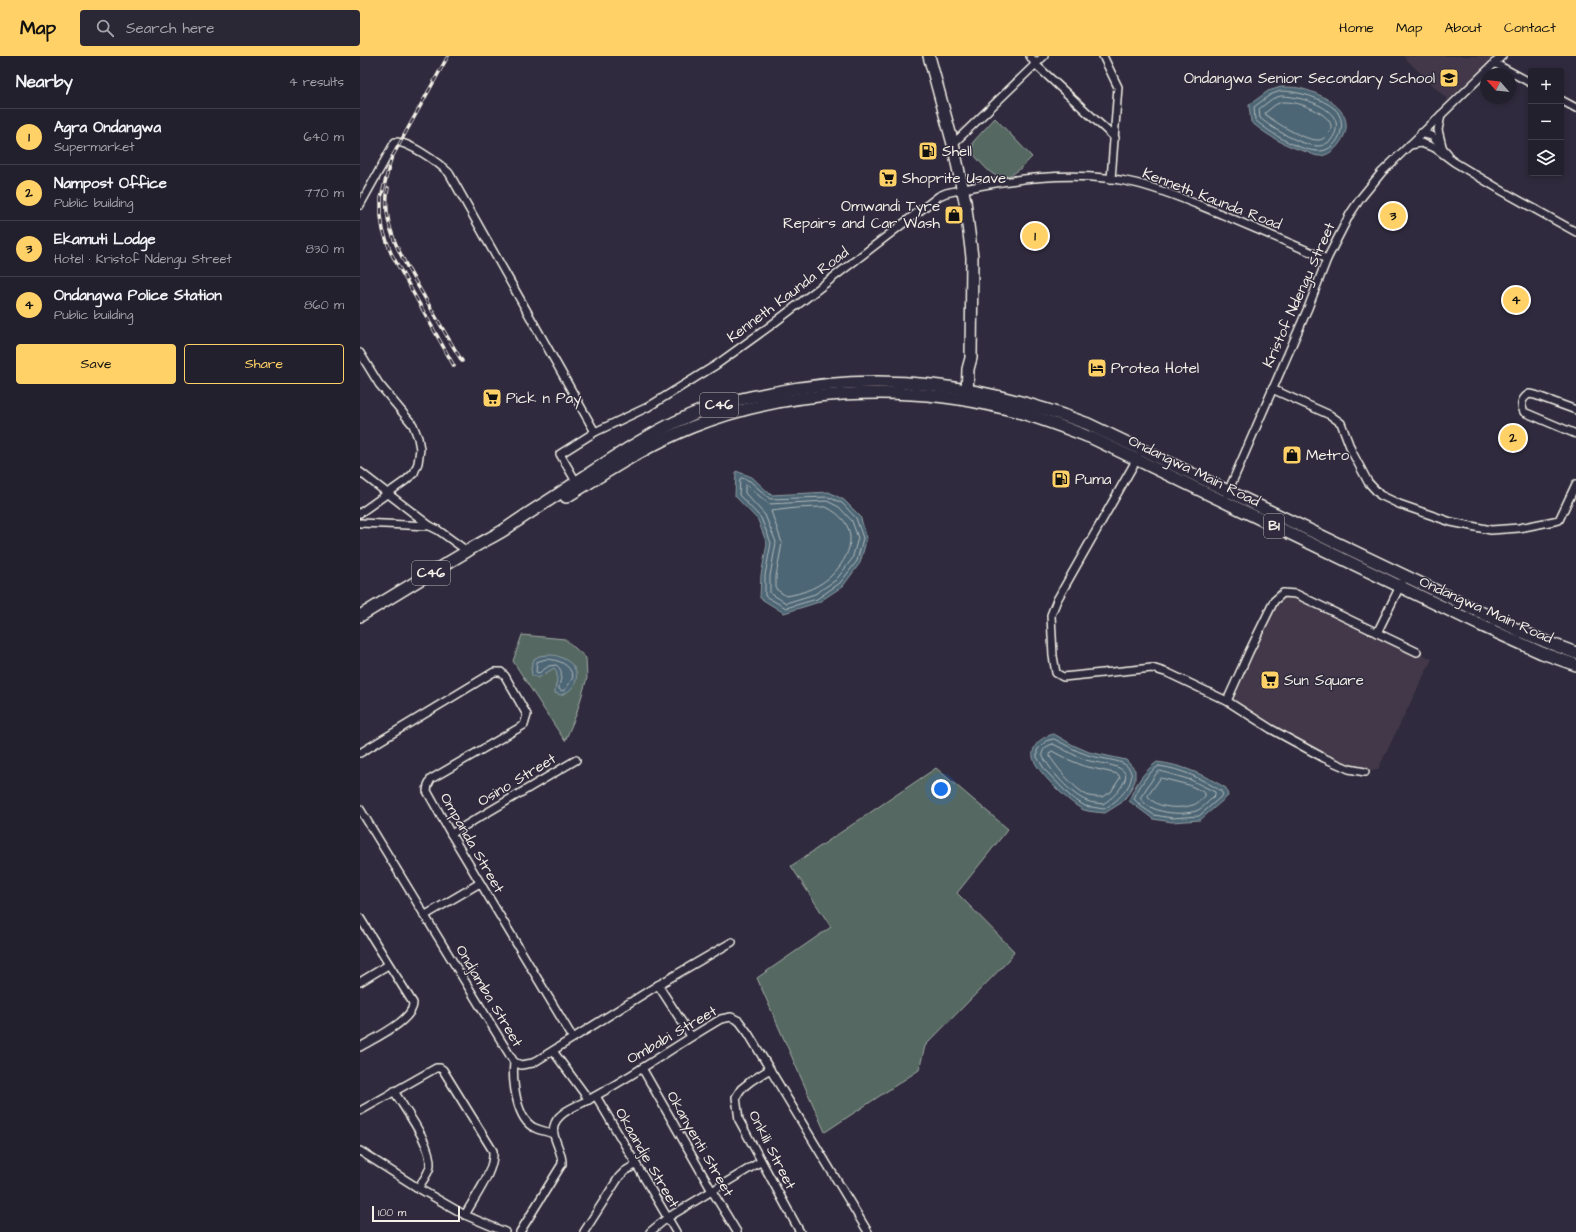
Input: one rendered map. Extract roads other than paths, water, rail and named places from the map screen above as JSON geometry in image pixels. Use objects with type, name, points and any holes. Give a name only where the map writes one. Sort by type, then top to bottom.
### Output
[{"type":"main road","points":[[929,56],[953,144],[961,189],[965,201],[972,257],[971,358],[975,375],[971,396]]},
{"type":"main road","name":"C46","points":[[360,616],[578,485],[612,458],[663,428],[705,410],[726,403],[782,391],[847,383],[889,382],[920,384],[971,396]]},
{"type":"main road","name":"Ondangwa Main Road","points":[[971,396],[1063,427],[1139,455],[1228,491],[1524,633],[1576,653]]},
{"type":"main road","name":"Ondangwa Main Road","points":[[1139,455],[1223,501],[1399,587],[1542,653],[1576,665]]},
{"type":"street","points":[[1030,56],[1036,65],[1115,138]]},
{"type":"street","points":[[953,144],[1044,56]]},
{"type":"street","points":[[1103,56],[1118,87],[1111,179]]},
{"type":"street","name":"Kristof Ndengu Street","points":[[1223,501],[1308,308],[1327,259],[1350,214],[1382,172],[1502,56]]},
{"type":"street","points":[[1494,63],[1528,81]]},
{"type":"street","points":[[1564,102],[1576,108]]},
{"type":"street","points":[[1441,115],[1438,130],[1442,146]]},
{"type":"street","points":[[1421,133],[1432,136],[1454,162]]},
{"type":"street","points":[[360,205],[395,142],[400,142],[410,146],[449,173],[546,342],[594,432]]},
{"type":"street","points":[[1408,146],[1421,143],[1431,145],[1454,162],[1576,232]]},
{"type":"street","name":"Kenneth Kaunda Road","points":[[578,485],[560,454],[594,432],[648,407],[716,365],[770,326],[939,196],[961,189],[1045,178],[1082,177],[1111,179],[1136,183],[1164,192],[1327,259]]},
{"type":"street","points":[[360,353],[379,384],[413,425],[420,449],[418,463],[414,472],[406,481],[388,492],[360,513]]},
{"type":"street","points":[[1272,389],[1330,415],[1340,423],[1352,452],[1368,482],[1380,495],[1399,504],[1451,522],[1491,530],[1519,528],[1559,520],[1576,484]]},
{"type":"street","points":[[1576,410],[1529,394],[1524,397],[1521,407],[1524,412],[1576,434]]},
{"type":"street","points":[[1139,455],[1057,600],[1052,615],[1053,656],[1056,673],[1063,677],[1152,668],[1168,673],[1227,701],[1270,729],[1324,758],[1349,769],[1364,772]]},
{"type":"street","points":[[360,472],[388,492],[430,526],[467,551]]},
{"type":"street","points":[[360,523],[430,526]]},
{"type":"street","points":[[1377,633],[1405,576]]},
{"type":"street","points":[[1227,701],[1274,601],[1283,593],[1296,594],[1417,652]]},
{"type":"street","name":"Ompanda Street","points":[[360,753],[494,672],[501,672],[506,676],[527,715],[524,725],[431,779],[427,791],[429,797],[573,1038]]},
{"type":"street","name":"Osino Street","points":[[451,834],[576,760]]},
{"type":"street","name":"Ondjamba Street","points":[[360,809],[514,1062],[521,1065],[533,1063],[658,985],[732,942]]},
{"type":"street","points":[[424,916],[480,883]]},
{"type":"street","points":[[360,918],[413,1003],[412,1010],[408,1016],[360,1047]]},
{"type":"street","points":[[360,982],[388,965]]},
{"type":"street","points":[[658,985],[691,1036]]},
{"type":"street","name":"Ombabi Street","points":[[553,1134],[554,1124],[558,1116],[596,1096],[691,1036],[721,1019],[731,1017],[740,1021],[748,1033],[868,1232]]},
{"type":"street","points":[[553,1051],[589,1100]]},
{"type":"street","points":[[514,1062],[514,1091],[523,1116],[529,1124],[535,1128],[553,1134],[561,1153],[562,1164],[520,1232]]},
{"type":"street","points":[[360,1111],[436,1068],[443,1070],[493,1151],[494,1160],[465,1215]]},
{"type":"street","name":"Okanyenti Street","points":[[642,1068],[737,1232]]},
{"type":"street","name":"Onkili Street","points":[[770,1069],[741,1089],[736,1097],[739,1120],[760,1162],[800,1232]]},
{"type":"street","points":[[394,1091],[426,1143],[430,1156],[430,1168],[418,1188]]},
{"type":"street","name":"Okaandje Street","points":[[596,1096],[635,1165],[676,1232]]},
{"type":"street","points":[[360,1151],[418,1188],[465,1215],[505,1232]]},
{"type":"street","points":[[650,1232],[667,1218],[760,1162]]},
{"type":"street","points":[[584,1232],[619,1177],[635,1165]]},
{"type":"water","points":[[1281,87],[1297,88],[1319,95],[1329,100],[1343,115],[1346,123],[1345,133],[1339,144],[1328,154],[1317,156],[1291,147],[1264,132],[1251,122],[1249,105],[1268,91]]},
{"type":"water","points":[[736,471],[752,477],[771,495],[829,492],[844,500],[860,516],[867,538],[860,563],[843,586],[819,602],[784,613],[760,598],[761,575],[767,544],[758,520],[735,496]]},
{"type":"water","points":[[546,655],[562,658],[569,662],[576,671],[575,682],[568,692],[561,695],[555,693],[557,673],[554,668],[538,678],[532,675],[531,668],[534,659],[539,656]]},
{"type":"water","points":[[1054,734],[1089,752],[1126,760],[1135,770],[1135,781],[1129,793],[1121,803],[1105,813],[1086,811],[1078,807],[1062,794],[1046,778],[1035,763],[1033,752],[1039,741]]},
{"type":"water","points":[[1157,762],[1184,768],[1210,779],[1226,788],[1228,796],[1200,820],[1172,822],[1153,819],[1129,801],[1140,779]]},
{"type":"railway","points":[[448,56],[391,159],[381,198],[381,216],[383,230],[391,253],[454,366]]},
{"type":"railway","points":[[388,188],[388,217],[396,245],[462,361]]},
{"type":"place","name":"Ondangwa Senior Secondary School","points":[[1449,78]]},
{"type":"place","name":"Shell","points":[[928,151]]},
{"type":"place","name":"Shoprite Usave","points":[[888,178]]},
{"type":"place","name":"Omwandi Tyre Repairs and Car Wash","points":[[954,215]]},
{"type":"place","name":"Ekamuti Lodge","points":[[1393,216]]},
{"type":"place","name":"Agra Ondangwa","points":[[1035,236]]},
{"type":"place","name":"Ondangwa Police Station","points":[[1516,300]]},
{"type":"place","name":"Protea Hotel","points":[[1097,368]]},
{"type":"place","name":"Pick n Pay","points":[[492,398]]},
{"type":"place","name":"Nampost Office","points":[[1513,438]]},
{"type":"place","name":"Metro","points":[[1292,455]]},
{"type":"place","name":"Puma","points":[[1061,479]]},
{"type":"place","name":"Sun Square","points":[[1270,680]]}]
